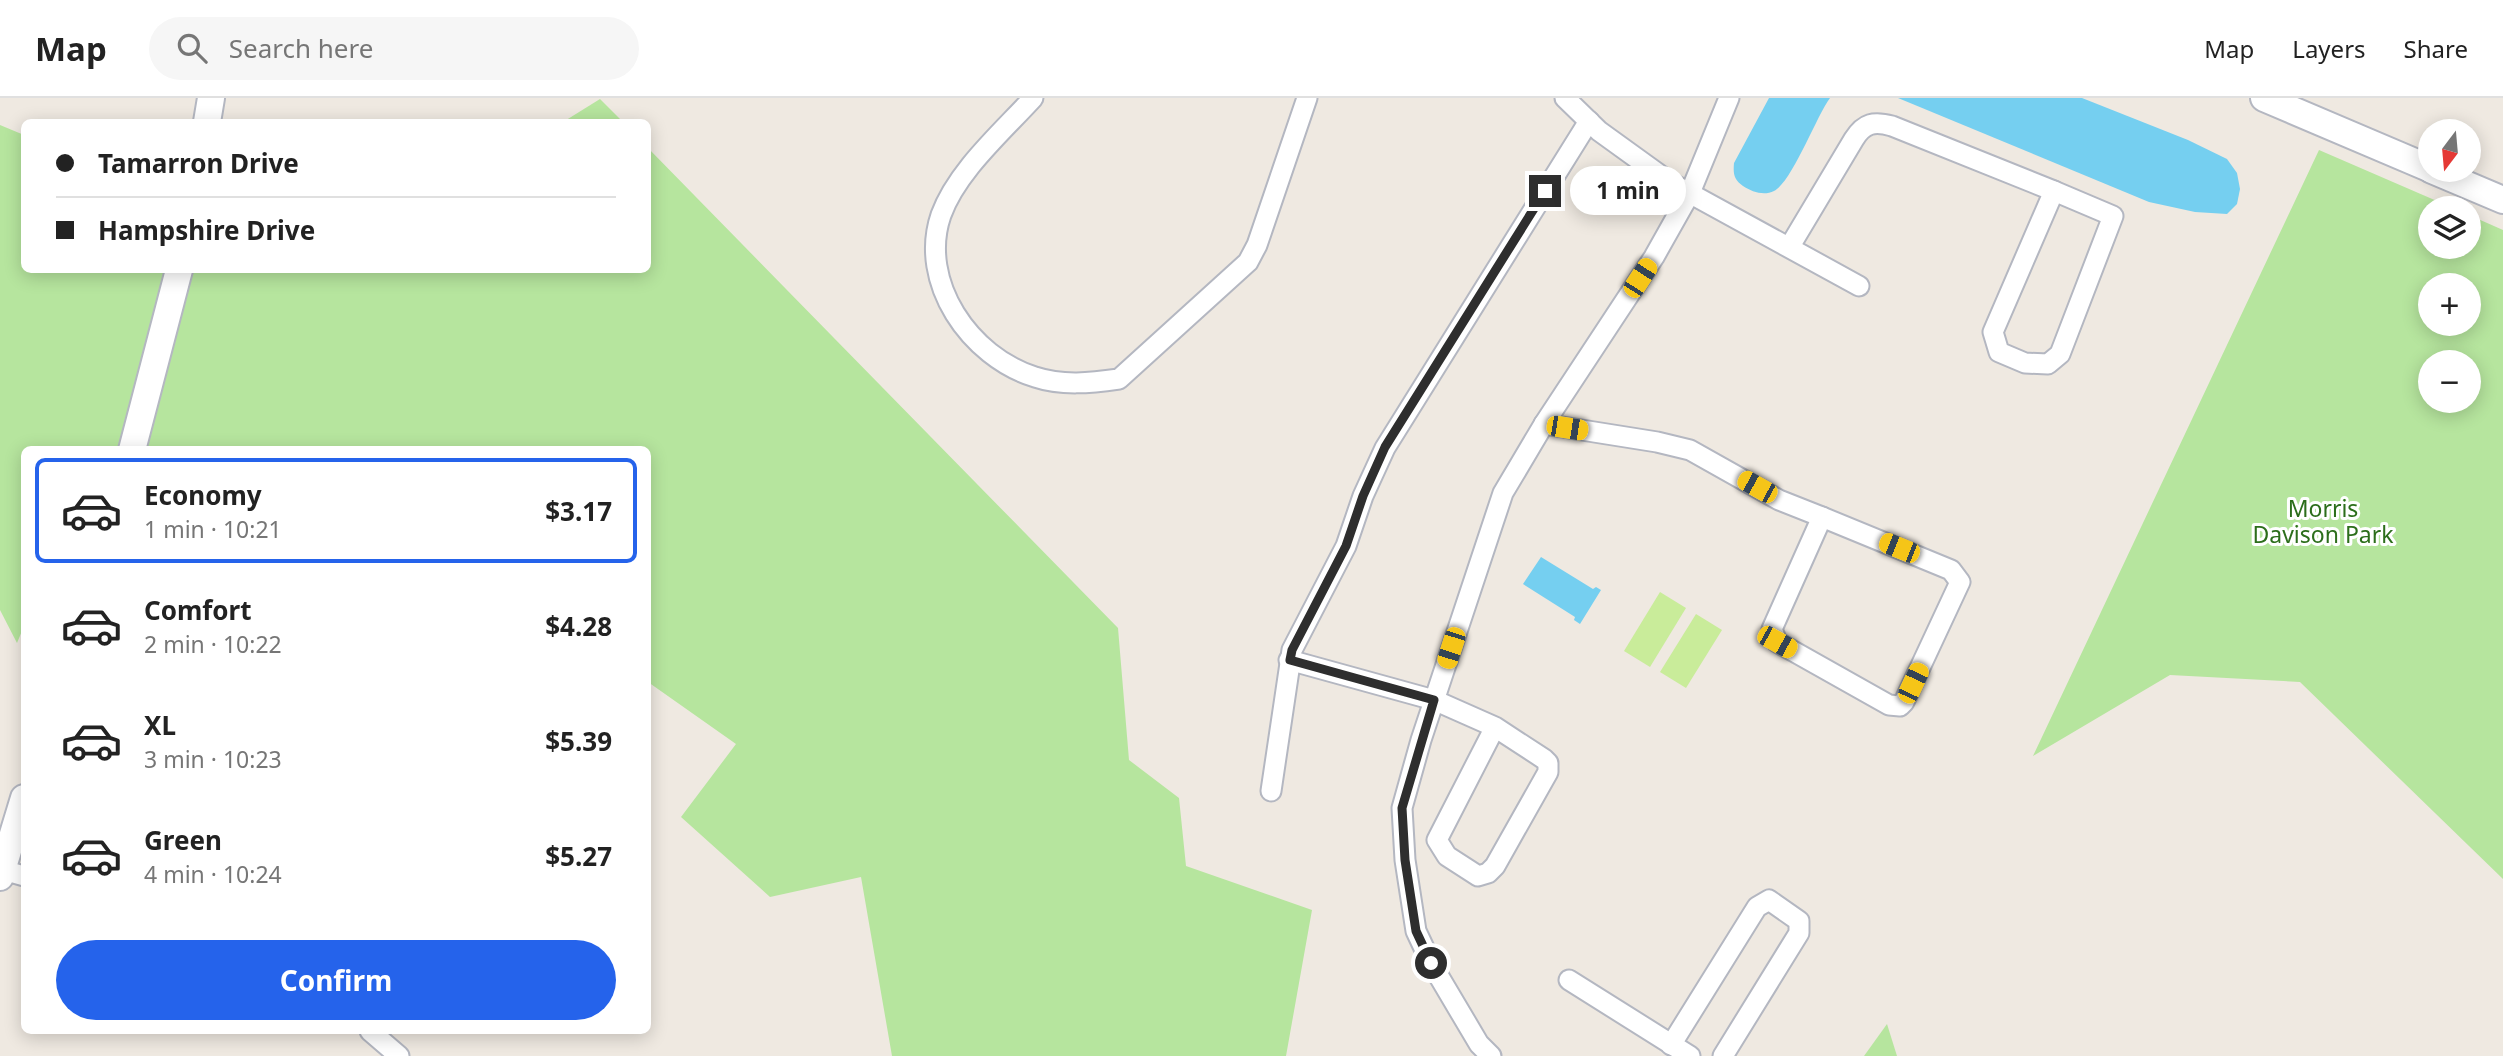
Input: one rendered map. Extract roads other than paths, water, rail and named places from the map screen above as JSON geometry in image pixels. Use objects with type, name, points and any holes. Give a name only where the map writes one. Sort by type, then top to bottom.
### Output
[{"type":"street","points":[[208,119],[211,98]]},
{"type":"street","points":[[1033,98],[957,183],[941,216],[935,258],[947,302],[969,333],[1000,362],[1034,377],[1058,382],[1119,379],[1248,262],[1258,246],[1307,98]]},
{"type":"street","points":[[1565,98],[1589,121],[1671,183],[1859,286]]},
{"type":"street","points":[[1490,1056],[1465,1021],[1431,963],[1416,931],[1405,860],[1402,808],[1434,700],[1503,493],[1544,424],[1654,257],[1690,194],[1729,98]]},
{"type":"street","points":[[2264,98],[2418,163]]},
{"type":"street","points":[[1270,791],[1292,650],[1346,546],[1363,496],[1385,447],[1589,121]]},
{"type":"street","points":[[1790,246],[1854,139],[1867,124],[1879,122],[2054,191],[2113,216],[2060,355],[2048,364],[2025,363],[1999,352],[1993,332],[2054,191]]},
{"type":"street","points":[[2461,182],[2503,200]]},
{"type":"street","points":[[133,446],[178,273]]},
{"type":"street","points":[[1544,424],[1690,450],[1779,500],[1822,517],[1951,570],[1960,582],[1900,706],[1889,705],[1777,642],[1773,637],[1772,629],[1822,517]]},
{"type":"street","points":[[1290,660],[1434,700],[1495,727],[1548,763],[1548,772],[1495,866],[1488,873],[1478,876],[1447,856],[1437,840],[1495,727]]},
{"type":"street","points":[[7,873],[21,811]]},
{"type":"street","points":[[1671,1045],[1757,907],[1769,900],[1798,920],[1798,933],[1723,1056]]},
{"type":"street","points":[[1569,981],[1690,1056]]},
{"type":"street","points":[[373,1034],[399,1056]]},
{"type":"water","points":[[1769,98],[1830,98],[1796,163],[1781,185],[1774,191],[1762,193],[1750,190],[1736,179],[1734,163]]},
{"type":"water","points":[[1898,98],[2082,98],[2188,140],[2227,159],[2237,173],[2240,189],[2237,204],[2227,214],[2195,212],[2149,202]]},
{"type":"water","points":[[1541,557],[1593,589],[1596,587],[1601,590],[1580,624],[1574,620],[1575,617],[1523,584]]},
{"type":"park label","name":"Morris Davison Park","points":[[2323,522]]}]
